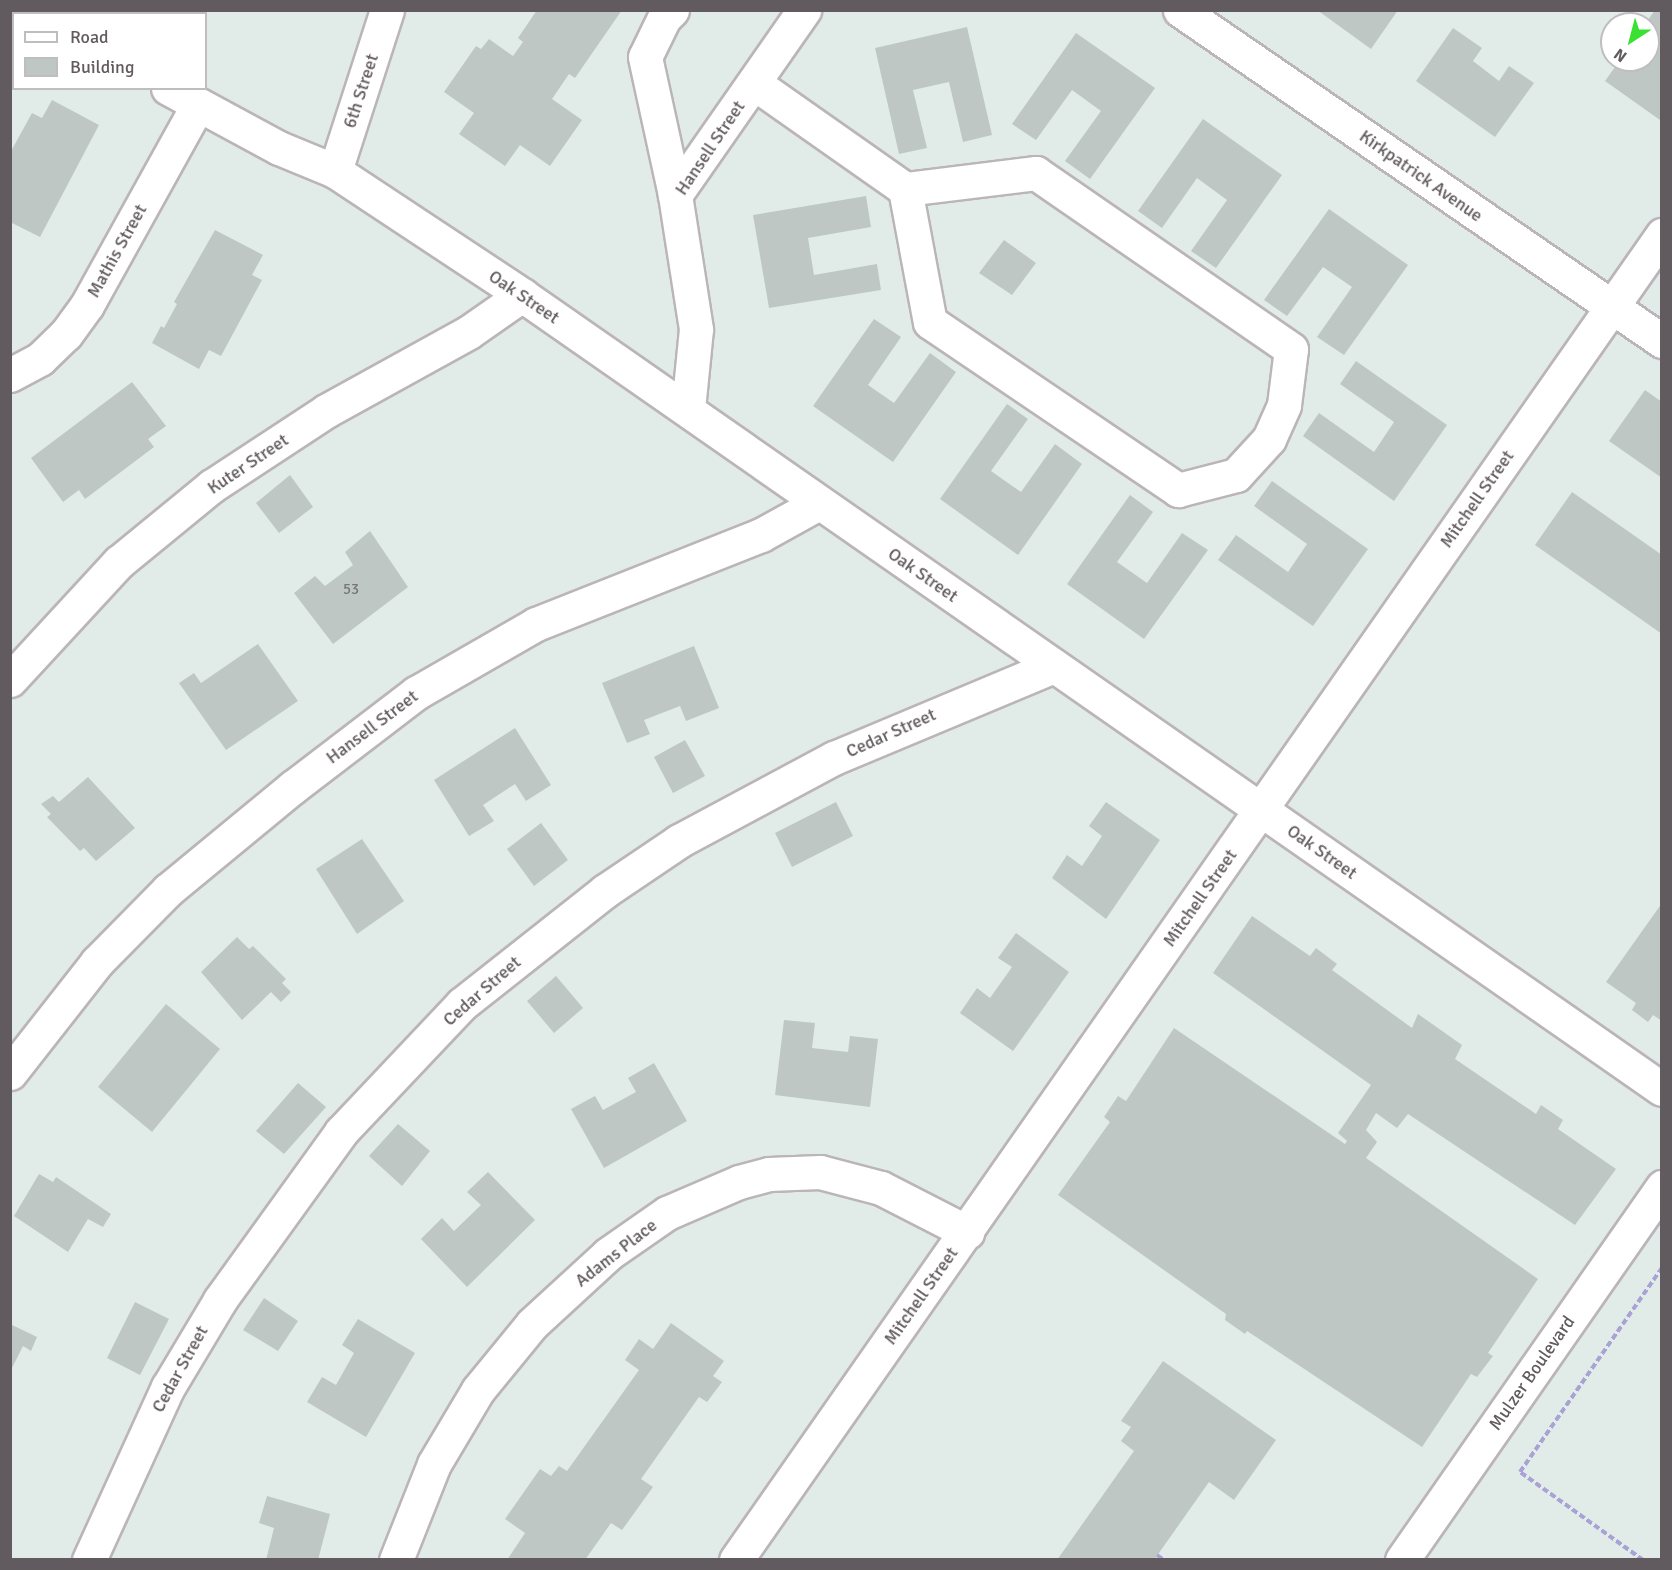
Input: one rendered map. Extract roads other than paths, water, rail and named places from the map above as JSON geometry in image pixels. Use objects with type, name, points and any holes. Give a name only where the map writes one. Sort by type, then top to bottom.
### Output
[{"type":"street","name":"6th Street","points":[[335,171],[387,10]]},
{"type":"street","points":[[672,10],[664,18],[645,57],[675,195]]},
{"type":"street","name":"Hansell Street","points":[[688,409],[696,328],[675,195],[804,10]]},
{"type":"street","name":"Kirkpatrick Avenue","points":[[1180,10],[1662,341]]},
{"type":"street","points":[[754,83],[905,189],[1036,172],[1291,349],[1284,405],[1269,439],[1236,475],[1178,490],[930,322],[905,189]]},
{"type":"street","name":"Oak Street","points":[[172,90],[279,148],[335,171],[522,295],[1662,1089]]},
{"type":"street","name":"Mathis Street","points":[[10,375],[40,359],[66,334],[87,305],[198,105]]},
{"type":"street","name":"Mitchell Street","points":[[736,1560],[1662,235]]},
{"type":"street","name":"Kuter Street","points":[[10,681],[119,562],[213,486],[326,411],[469,332],[522,295]]},
{"type":"street","name":"Hansell Street","points":[[10,1073],[97,962],[168,890],[293,787],[416,693],[536,624],[761,535],[819,503]]},
{"type":"street","name":"Cedar Street","points":[[89,1560],[168,1387],[220,1299],[341,1132],[462,1004],[605,891],[679,841],[834,758],[1054,666]]},
{"type":"street","name":"Adams Place","points":[[396,1560],[434,1464],[478,1390],[532,1324],[608,1254],[668,1214],[739,1182],[770,1174],[820,1172],[881,1188],[967,1232]]},
{"type":"street","name":"Mulzer Boulevard","points":[[1402,1560],[1662,1187]]}]
